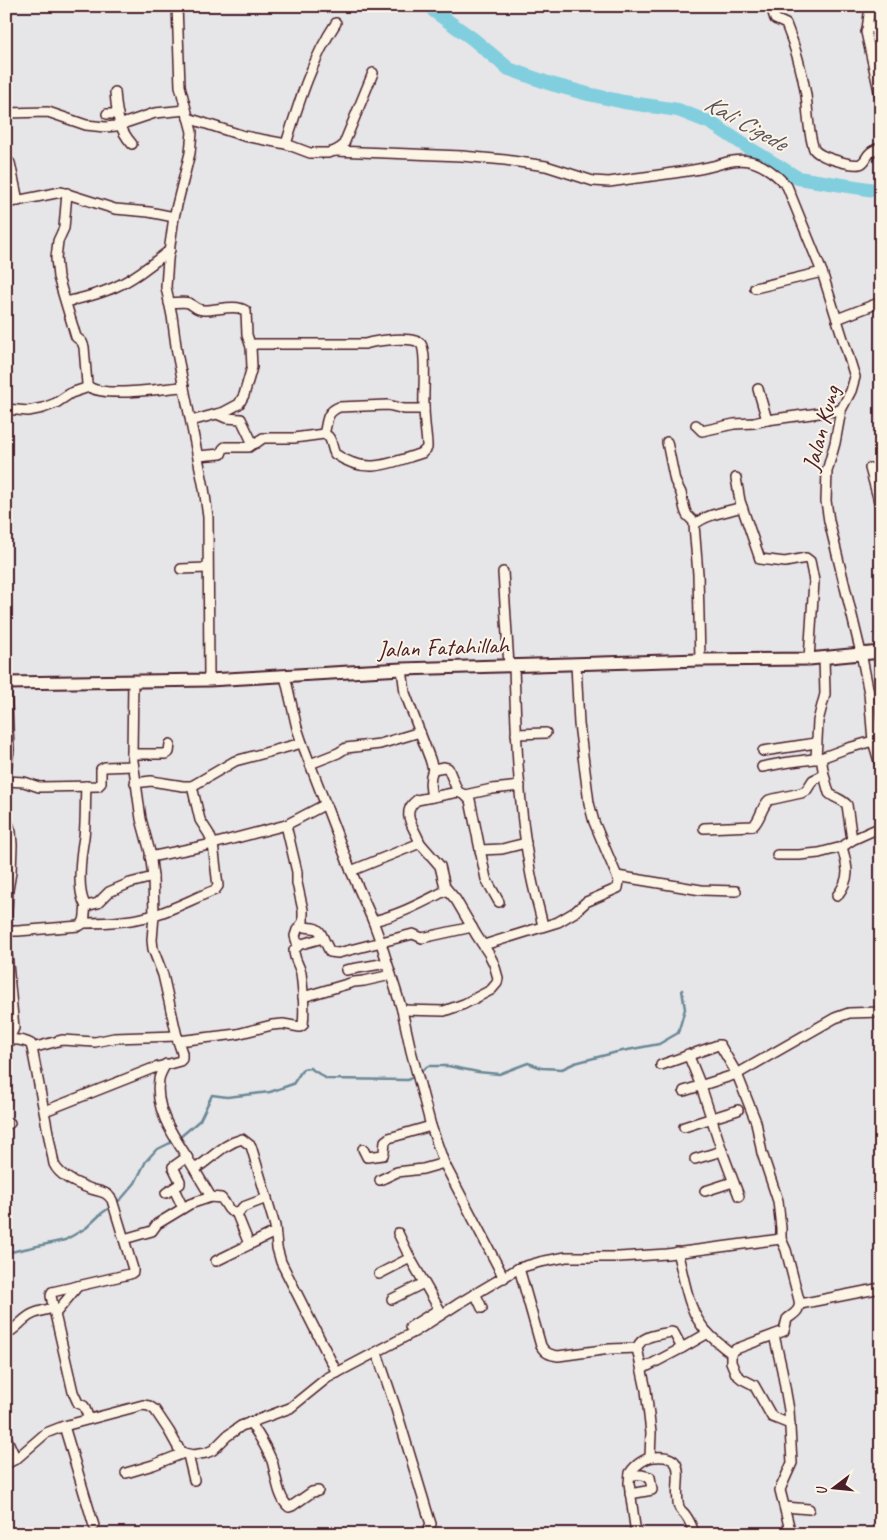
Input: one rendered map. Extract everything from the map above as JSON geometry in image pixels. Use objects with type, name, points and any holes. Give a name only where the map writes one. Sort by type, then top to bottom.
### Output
[{"type":"street","points":[[177,6],[180,86],[192,132],[190,154],[174,217],[166,272],[166,287],[208,518],[209,680]]},
{"type":"street","points":[[771,6],[775,19],[786,24],[802,76],[814,149],[823,156],[852,164],[859,164],[866,160],[871,152],[881,147]]},
{"type":"street","points":[[870,6],[866,32],[881,100]]},
{"type":"street","points":[[286,144],[300,99],[316,59],[336,23]]},
{"type":"street","points":[[867,30],[881,27]]},
{"type":"street","points":[[335,151],[344,146],[373,73]]},
{"type":"street","points":[[115,92],[119,124],[125,136],[132,144]]},
{"type":"street","points":[[6,113],[48,112],[86,125],[105,127],[155,113],[187,114]]},
{"type":"street","points":[[107,114],[118,114]]},
{"type":"street","name":"Jalan Kung","points":[[187,114],[244,136],[286,144],[310,152],[328,153],[335,151],[462,156],[505,160],[546,166],[593,181],[609,182],[706,168],[732,161],[748,161],[758,164],[779,176],[787,186],[822,272],[855,377],[851,391],[841,410],[835,443],[827,471],[826,501],[829,521],[861,653],[876,728],[873,741],[881,768]]},
{"type":"street","points":[[10,163],[18,201]]},
{"type":"street","points":[[6,203],[52,193],[67,193],[115,209],[149,212],[174,217]]},
{"type":"street","points":[[67,193],[64,228],[59,236],[56,258],[58,277],[76,337],[83,344],[87,384],[89,387]]},
{"type":"street","points":[[66,302],[115,287],[143,271],[170,246]]},
{"type":"street","points":[[755,288],[822,272]]},
{"type":"street","points":[[837,318],[881,302]]},
{"type":"street","points":[[169,303],[188,303],[194,308],[204,310],[244,308],[247,314],[247,335],[251,347],[252,367],[244,395],[239,404],[216,414],[191,421]]},
{"type":"street","points":[[198,456],[220,455],[224,448],[249,448],[264,438],[294,438],[324,434],[328,435],[331,440],[334,453],[349,462],[370,467],[384,466],[425,451],[427,444],[424,409],[423,348],[416,341],[373,341],[365,344],[258,343],[251,347]]},
{"type":"street","points":[[6,409],[28,411],[44,408],[71,393],[89,387],[118,392],[184,387]]},
{"type":"street","points":[[758,389],[767,420]]},
{"type":"street","points":[[324,434],[328,416],[332,410],[339,407],[388,405],[404,409],[424,409]]},
{"type":"street","points":[[696,425],[702,431],[740,423],[754,423],[841,410]]},
{"type":"street","points":[[216,414],[226,418],[241,418],[253,444]]},
{"type":"street","points":[[667,442],[684,510],[695,523]]},
{"type":"street","points":[[870,468],[881,510]]},
{"type":"street","points":[[736,478],[742,507],[760,559],[785,562],[806,558],[810,561],[814,581],[809,659]]},
{"type":"street","points":[[700,660],[698,574],[693,527],[695,523],[712,516],[742,507]]},
{"type":"street","points":[[181,569],[207,568]]},
{"type":"street","points":[[504,572],[526,843],[543,926]]},
{"type":"street","name":"Jalan Fatahillah","points":[[6,684],[209,680],[402,669],[700,660],[809,659],[881,652]]},
{"type":"street","points":[[824,658],[825,694],[818,721],[816,743],[818,758],[830,795],[847,805],[852,840]]},
{"type":"street","points":[[484,945],[558,922],[575,912],[586,902],[616,890],[619,885],[594,822],[589,803],[579,724],[576,664]]},
{"type":"street","points":[[402,669],[405,693],[433,770]]},
{"type":"street","points":[[284,676],[302,743],[381,943],[402,1010],[431,1126],[444,1163],[504,1278]]},
{"type":"street","points":[[45,1111],[151,1069],[182,1059],[163,975],[153,949],[153,877],[135,783],[132,754],[133,681]]},
{"type":"street","points":[[6,684],[9,750],[6,770]]},
{"type":"street","points":[[310,764],[346,748],[380,744],[420,732]]},
{"type":"street","points":[[516,734],[546,732]]},
{"type":"street","points":[[762,767],[818,758],[873,741]]},
{"type":"street","points":[[135,783],[151,781],[174,786],[192,786],[235,761],[302,743]]},
{"type":"street","points":[[762,751],[816,743]]},
{"type":"street","points":[[132,754],[166,754],[169,752],[170,744]]},
{"type":"street","points":[[6,781],[24,782],[39,787],[100,785],[101,769],[105,767],[133,766]]},
{"type":"street","points":[[432,797],[430,775],[433,770],[444,767],[448,768],[462,793],[470,800],[486,879],[499,902]]},
{"type":"street","points":[[704,828],[745,828],[753,826],[758,822],[764,806],[769,800],[802,793],[806,791],[814,778],[824,775]]},
{"type":"street","points":[[84,923],[86,906],[83,902],[80,878],[86,786]]},
{"type":"street","points":[[6,818],[11,832],[12,845],[6,932],[76,927],[84,923],[117,922],[154,915],[180,906],[215,890],[218,886],[213,844],[200,820],[192,786]]},
{"type":"street","points":[[402,1010],[444,1011],[464,1004],[491,990],[497,983],[498,978],[494,964],[484,945],[476,936],[456,900],[447,890],[440,866],[420,843],[408,815],[413,803],[417,800],[432,797],[520,786]]},
{"type":"street","points":[[150,857],[213,844],[286,825],[326,804]]},
{"type":"street","points":[[286,825],[297,872],[296,883],[303,910],[303,922],[295,936],[298,945]]},
{"type":"street","points":[[777,855],[819,853],[842,847],[852,840],[881,827]]},
{"type":"street","points":[[351,871],[420,843]]},
{"type":"street","points":[[480,850],[526,843]]},
{"type":"street","points":[[837,896],[843,888],[848,872],[842,847]]},
{"type":"street","points":[[617,876],[701,890],[736,891]]},
{"type":"street","points":[[86,906],[98,902],[109,892],[130,883],[153,877]]},
{"type":"street","points":[[373,921],[388,918],[447,890]]},
{"type":"street","points":[[301,926],[318,929],[328,949],[332,952],[350,950],[412,934],[422,938],[472,927]]},
{"type":"street","points":[[32,1048],[62,1040],[95,1042],[114,1038],[177,1039],[237,1034],[272,1025],[283,1024],[300,1027],[303,1025],[304,1018],[303,998],[301,973],[294,950],[298,945],[323,938]]},
{"type":"street","points":[[6,943],[14,1028],[7,1041]]},
{"type":"street","points":[[346,970],[387,963]]},
{"type":"street","points":[[303,998],[354,982],[391,974]]},
{"type":"street","points":[[684,1091],[737,1074],[835,1018],[849,1013],[881,1012]]},
{"type":"street","points":[[7,1041],[17,1039],[31,1044],[54,1164],[57,1170],[64,1176],[91,1189],[108,1194],[113,1204],[133,1272],[53,1291],[51,1296],[73,1392],[78,1403],[84,1406],[89,1419]]},
{"type":"street","points":[[661,1065],[688,1054],[720,1045],[737,1074],[756,1122],[762,1154],[778,1201],[781,1239],[786,1250],[800,1308],[787,1319],[784,1331],[764,1337],[731,1353]]},
{"type":"street","points":[[688,1054],[739,1196]]},
{"type":"street","points":[[166,1064],[159,1077],[160,1106],[176,1140],[210,1197]]},
{"type":"street","points":[[684,1127],[738,1110]]},
{"type":"street","points":[[363,1149],[367,1157],[383,1155],[385,1141],[389,1138],[431,1126]]},
{"type":"street","points":[[195,1169],[207,1162],[222,1148],[242,1139],[251,1146],[267,1198],[281,1262],[337,1373]]},
{"type":"street","points":[[695,1159],[722,1151]]},
{"type":"street","points":[[183,1208],[170,1191],[180,1184],[173,1167],[187,1157]]},
{"type":"street","points":[[380,1180],[398,1172],[423,1169],[444,1163]]},
{"type":"street","points":[[705,1191],[733,1182]]},
{"type":"street","points":[[124,1239],[152,1231],[157,1224],[183,1208],[210,1197],[221,1198],[230,1211],[236,1212],[243,1207],[267,1198]]},
{"type":"street","points":[[236,1212],[249,1244]]},
{"type":"street","points":[[216,1261],[275,1232]]},
{"type":"street","points":[[398,1233],[440,1312]]},
{"type":"street","points":[[410,1327],[504,1278],[519,1268],[540,1262],[566,1257],[619,1257],[677,1252],[781,1239]]},
{"type":"street","points":[[677,1252],[687,1293],[695,1312],[708,1333],[731,1353],[731,1360],[736,1374],[754,1385],[772,1416],[790,1424]]},
{"type":"street","points":[[379,1274],[410,1258]]},
{"type":"street","points":[[519,1268],[541,1346],[547,1353],[552,1356],[558,1356],[610,1349],[637,1348]]},
{"type":"street","points":[[392,1299],[424,1282]]},
{"type":"street","points":[[6,1334],[28,1316],[37,1312],[54,1311],[78,1286]]},
{"type":"street","points":[[800,1304],[881,1288]]},
{"type":"street","points":[[475,1293],[482,1308]]},
{"type":"street","points":[[126,1473],[186,1454],[198,1455],[213,1450],[238,1428],[286,1410],[324,1380],[416,1331],[440,1312]]},
{"type":"street","points":[[650,1457],[651,1433],[646,1390],[637,1348],[644,1338],[671,1332],[674,1333],[682,1348]]},
{"type":"street","points":[[642,1369],[708,1333]]},
{"type":"street","points":[[774,1335],[783,1374],[790,1424],[792,1466],[780,1490],[791,1534]]},
{"type":"street","points":[[376,1353],[396,1409],[429,1518],[430,1524],[426,1534]]},
{"type":"street","points":[[6,1464],[16,1459],[42,1435],[64,1426],[143,1405],[155,1410],[179,1449],[186,1454],[194,1480]]},
{"type":"street","points":[[250,1422],[265,1446],[285,1504],[289,1507],[292,1506],[312,1492],[318,1491]]},
{"type":"street","points":[[64,1426],[94,1526]]},
{"type":"street","points":[[6,1437],[16,1459]]},
{"type":"street","points":[[636,1534],[630,1494],[631,1470],[650,1457],[669,1456],[674,1460],[677,1467],[678,1505],[686,1515],[695,1534]]},
{"type":"street","points":[[630,1475],[650,1477],[652,1490],[630,1494]]},
{"type":"street","points":[[785,1507],[809,1510]]},
{"type":"waterway","name":"Kali Cigede","points":[[430,6],[509,69],[551,84],[588,94],[624,102],[678,110],[711,123],[798,178],[881,191]]},
{"type":"waterway","points":[[419,1073],[428,1066],[448,1066],[499,1074],[528,1063],[542,1068],[562,1069],[575,1063],[617,1052],[659,1044],[678,1033],[685,1009],[682,990]]},
{"type":"waterway","points":[[179,1138],[200,1120],[212,1095],[227,1097],[270,1092],[293,1084],[303,1069],[310,1068],[327,1079],[408,1080],[414,1076]]},
{"type":"waterway","points":[[116,1203],[135,1183],[146,1161],[156,1150],[174,1141]]},
{"type":"waterway","points":[[6,1253],[65,1240],[86,1228],[112,1206]]}]
